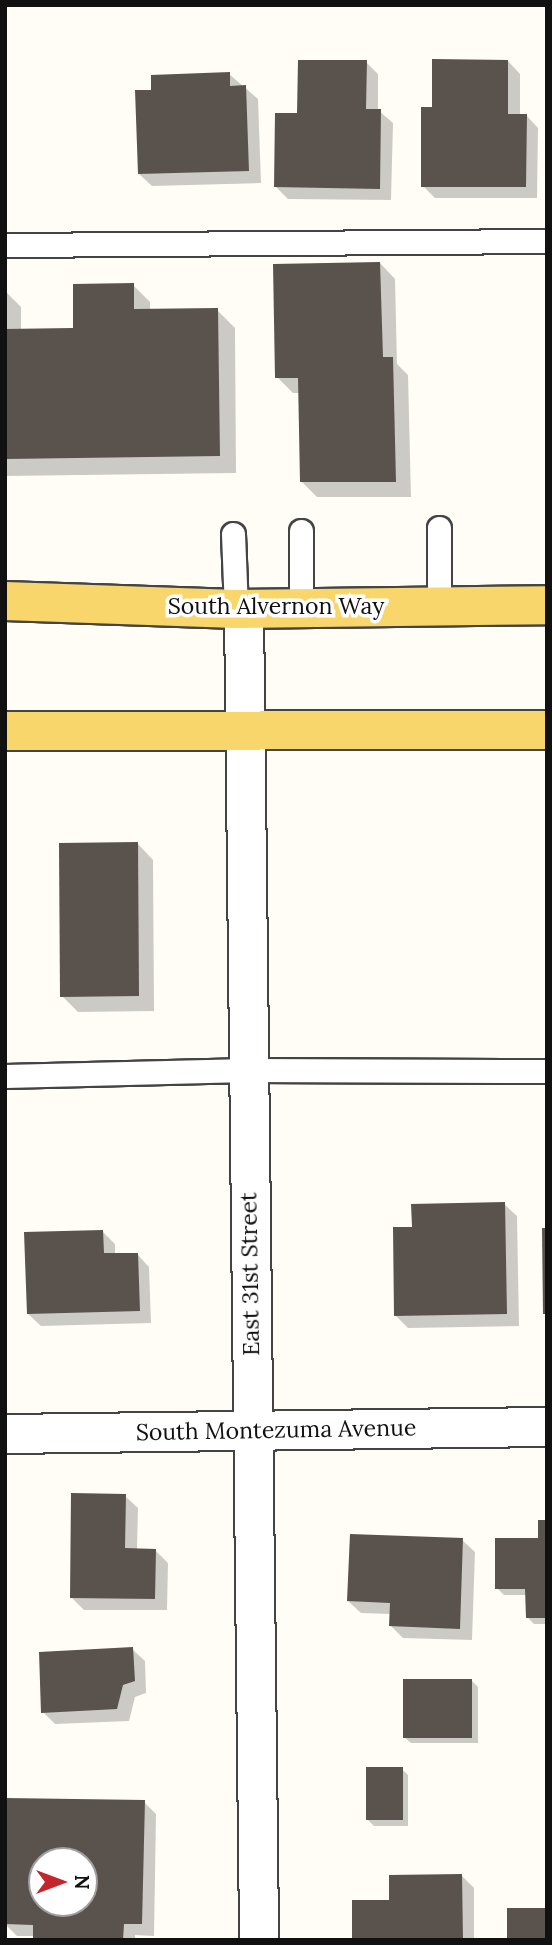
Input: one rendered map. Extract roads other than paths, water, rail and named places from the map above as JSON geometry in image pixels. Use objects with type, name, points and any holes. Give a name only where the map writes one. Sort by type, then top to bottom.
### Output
[{"type":"main road","name":"South Alvernon Way","points":[[5,601],[240,609],[547,605]]},
{"type":"main road","points":[[5,731],[547,730]]},
{"type":"street","name":"East 31st Street","points":[[240,609],[259,1940]]},
{"type":"street","name":"South Montezuma Avenue","points":[[5,1434],[547,1427]]},
{"type":"lane","points":[[5,245],[547,241]]},
{"type":"lane","points":[[439,528],[439,607]]},
{"type":"lane","points":[[302,531],[302,608]]},
{"type":"lane","points":[[233,534],[240,609]]},
{"type":"lane","points":[[5,1076],[248,1070],[547,1071]]}]
